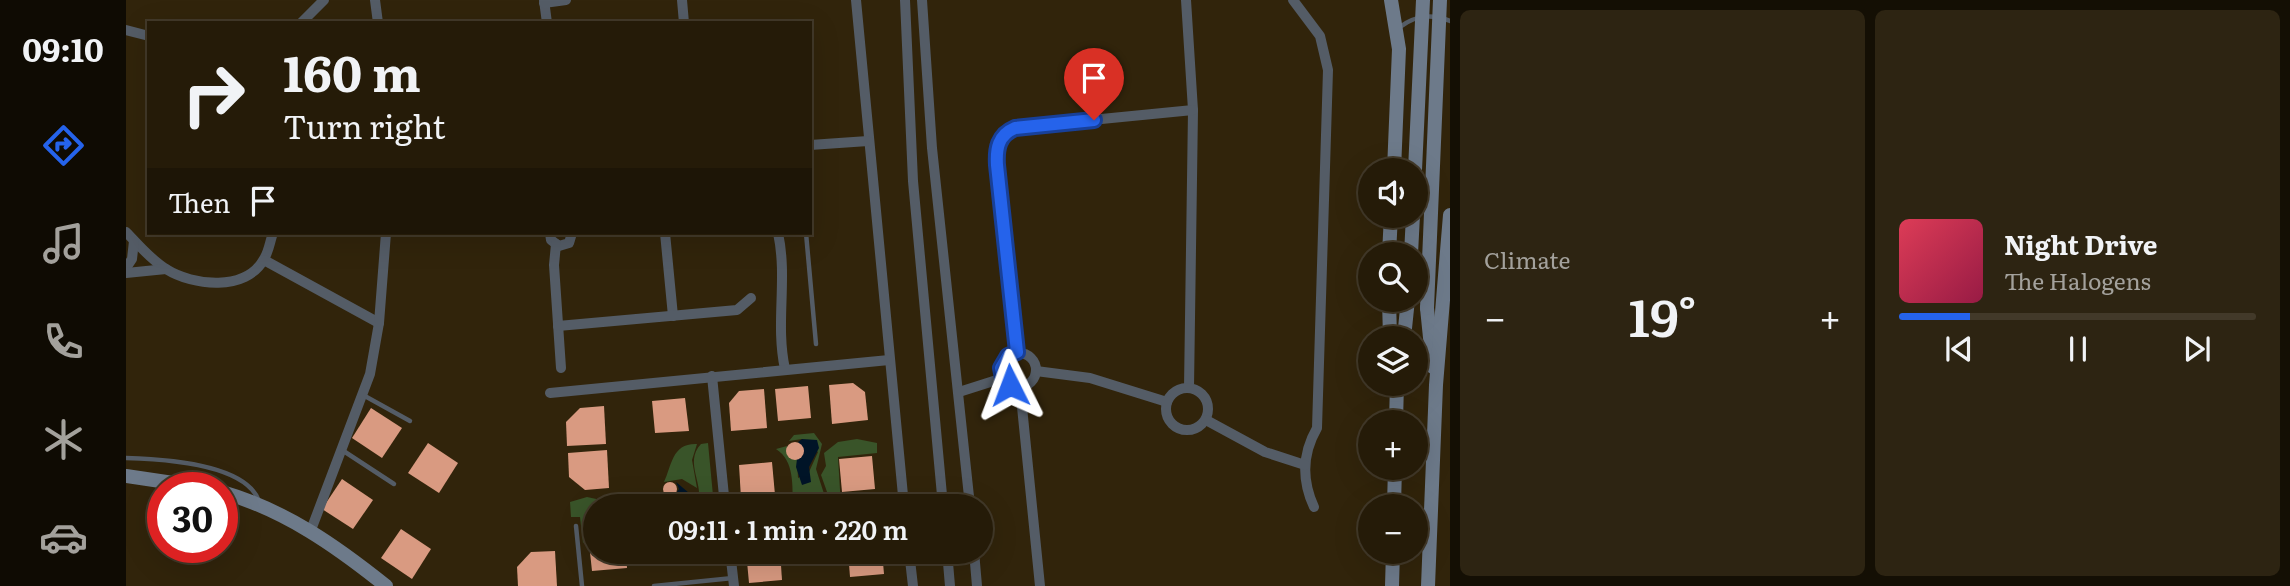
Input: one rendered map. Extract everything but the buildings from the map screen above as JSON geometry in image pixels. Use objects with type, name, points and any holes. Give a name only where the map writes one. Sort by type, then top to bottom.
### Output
[{"type":"main road","points":[[1391,0],[1396,30],[1398,93],[1395,158]]},
{"type":"main road","points":[[1416,158],[1423,0]]},
{"type":"main road","points":[[1436,385],[1427,309],[1440,0]]},
{"type":"main road","points":[[1428,586],[1436,385],[1450,215]]},
{"type":"main road","points":[[126,476],[147,479]]},
{"type":"main road","points":[[238,497],[311,530],[386,586]]},
{"type":"main road","points":[[1392,586],[1393,564]]},
{"type":"street","points":[[303,21],[324,0]]},
{"type":"street","points":[[547,21],[544,1],[566,0]]},
{"type":"street","points":[[682,0],[684,21]]},
{"type":"street","points":[[856,0],[903,494]]},
{"type":"street","points":[[905,0],[913,181],[942,494]]},
{"type":"street","points":[[922,0],[933,160],[969,494]]},
{"type":"street","points":[[1186,0],[1193,110],[1189,388]]},
{"type":"street","points":[[1293,0],[1320,36],[1327,58],[1329,82],[1320,255],[1317,428],[1305,465],[1308,491],[1314,508]]},
{"type":"street","points":[[374,2],[378,21]]},
{"type":"street","points":[[126,30],[147,35]]},
{"type":"street","points":[[1017,352],[997,165],[997,149],[1003,135],[1020,127],[1193,110]]},
{"type":"street","points":[[812,145],[868,141]]},
{"type":"street","points":[[126,232],[166,269],[199,281],[220,283],[237,280],[252,272],[264,260],[272,235]]},
{"type":"street","points":[[311,530],[363,395],[379,323],[386,235]]},
{"type":"street","points":[[551,235],[556,244],[554,265],[561,368]]},
{"type":"street","points":[[556,244],[569,243],[571,235]]},
{"type":"street","points":[[665,235],[673,316]]},
{"type":"street","points":[[778,235],[784,278],[780,338],[785,369]]},
{"type":"street","points":[[126,271],[132,260],[134,241]]},
{"type":"street","points":[[264,260],[379,323]]},
{"type":"street","points":[[126,271],[166,269]]},
{"type":"street","points":[[558,326],[737,310],[751,298]]},
{"type":"street","points":[[1017,352],[1031,357],[1036,371],[1029,384],[1020,387],[1010,385],[1003,378],[1002,364],[1008,356],[1017,352]]},
{"type":"street","points":[[550,393],[889,360]]},
{"type":"street","points":[[1036,371],[1090,378],[1167,402]]},
{"type":"street","points":[[712,376],[724,494]]},
{"type":"street","points":[[959,392],[1003,378]]},
{"type":"street","points":[[1020,387],[1040,586]]},
{"type":"street","points":[[1189,388],[1199,391],[1206,399],[1209,410],[1206,420],[1194,430],[1178,429],[1168,418],[1167,402],[1173,393],[1189,388]]},
{"type":"street","points":[[1206,420],[1265,452],[1305,465]]},
{"type":"street","points":[[731,564],[733,582]]},
{"type":"street","points":[[910,564],[913,586]]},
{"type":"street","points":[[948,564],[950,586]]},
{"type":"street","points":[[975,564],[977,586]]},
{"type":"lane","points":[[1396,30],[1419,17],[1432,16],[1450,22]]},
{"type":"lane","points":[[806,235],[816,344]]},
{"type":"lane","points":[[363,395],[410,421]]},
{"type":"lane","points":[[342,449],[394,484]]},
{"type":"lane","points":[[126,458],[184,464],[237,478],[255,492],[260,505]]},
{"type":"lane","points":[[576,526],[582,586]]},
{"type":"lane","points":[[654,586],[733,582]]},
{"type":"green space","points":[[814,433],[822,444],[816,469],[824,494],[792,494],[787,460],[776,449],[787,446],[787,455],[797,459],[798,478],[809,472],[818,452],[802,439],[789,441],[794,435]]},
{"type":"green space","points":[[857,439],[877,443],[877,453],[838,457],[840,494],[828,494],[821,475],[826,466],[824,453],[838,442]]},
{"type":"green space","points":[[708,443],[713,494],[699,494],[694,459],[701,444]]},
{"type":"green space","points":[[697,444],[692,460],[697,488],[682,479],[664,482],[678,451],[682,447]]},
{"type":"green space","points":[[583,498],[583,543],[580,517],[571,517],[570,502]]},
{"type":"water","points":[[802,439],[817,440],[819,448],[809,467],[811,482],[802,485],[796,467],[797,459],[803,451],[798,442]]},
{"type":"water","points":[[676,482],[689,494],[676,494],[679,489]]},
{"type":"route","points":[[1010,385],[1003,378],[1001,368],[1005,359],[1017,352],[997,165],[998,144],[1006,132],[1015,128],[1094,120]]}]
